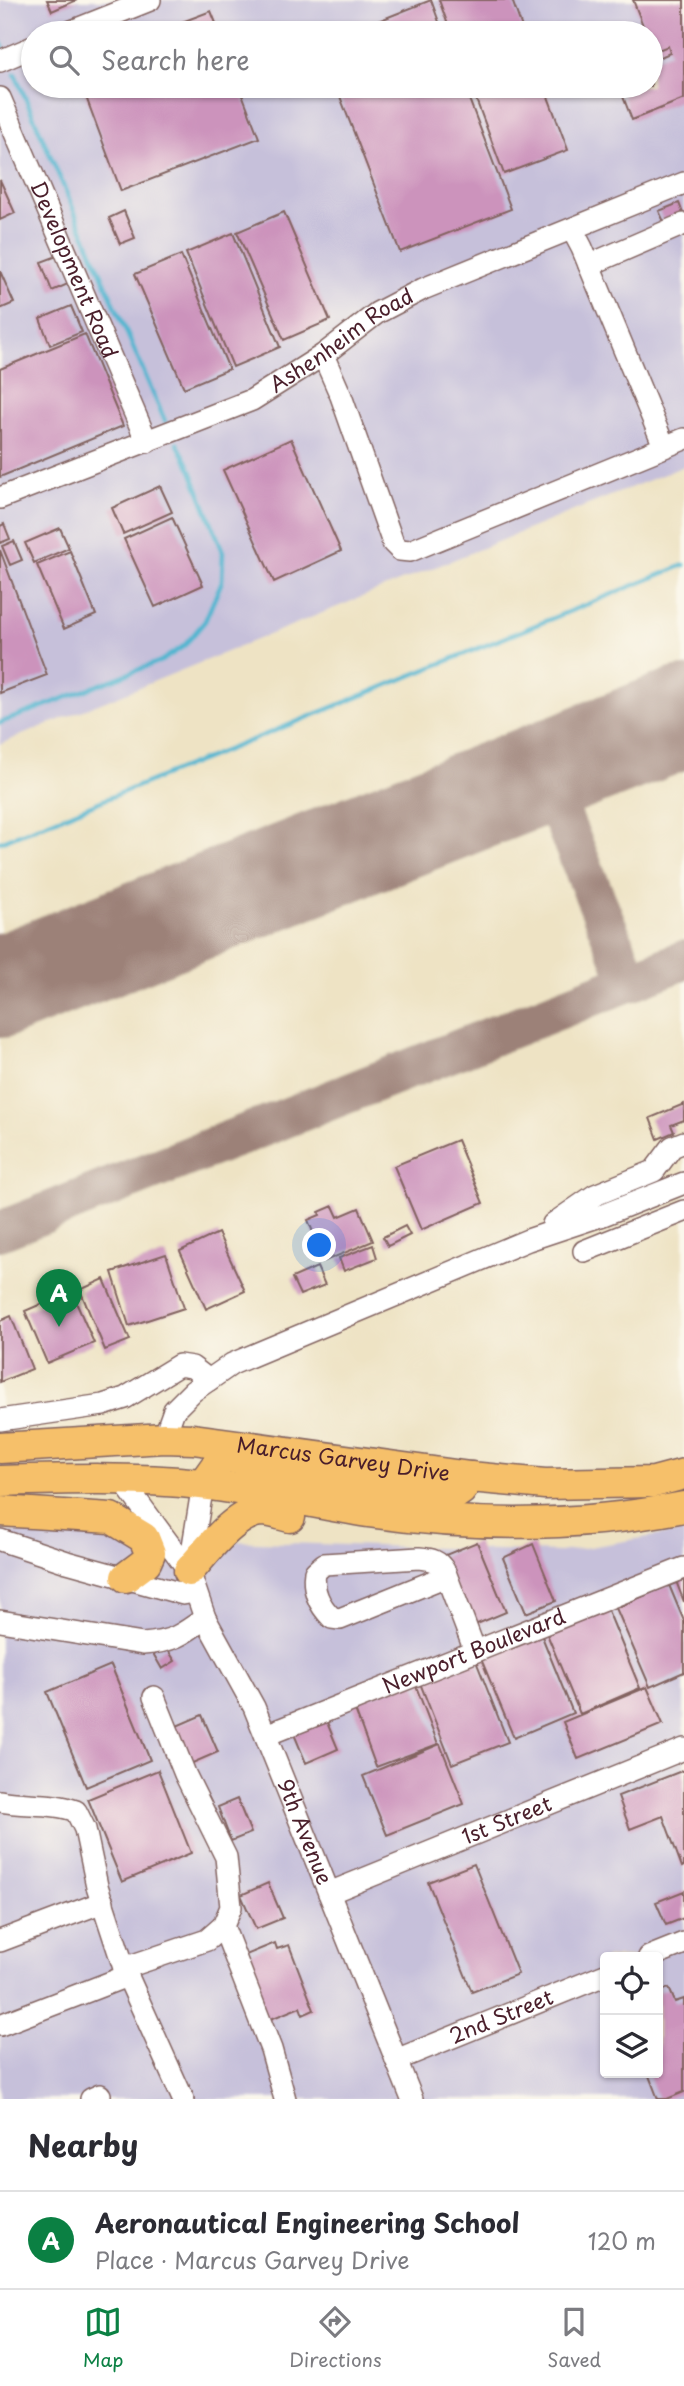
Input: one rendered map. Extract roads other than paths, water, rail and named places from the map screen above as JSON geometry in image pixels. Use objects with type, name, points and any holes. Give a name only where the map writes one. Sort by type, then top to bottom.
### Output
[{"type":"highway","name":"Marcus Garvey Drive","points":[[0,1448],[179,1438],[545,1485],[654,1482],[684,1474]]},
{"type":"highway","points":[[203,1484],[220,1460],[228,1457],[323,1479],[450,1497],[461,1490],[470,1477]]},
{"type":"highway","points":[[0,1481],[122,1480],[203,1484],[371,1512],[458,1522],[544,1522],[642,1516],[684,1507]]},
{"type":"highway","points":[[0,1511],[110,1518],[144,1538],[150,1553],[146,1562],[126,1577]]},
{"type":"highway","points":[[192,1581],[227,1529],[247,1514],[262,1511],[348,1528],[408,1534],[440,1535],[452,1532],[458,1522]]},
{"type":"street","points":[[97,21],[150,0]]},
{"type":"street","points":[[0,61],[21,52]]},
{"type":"street","name":"Development Road","points":[[0,98],[147,442]]},
{"type":"street","name":"Ashenheim Road","points":[[0,498],[251,400],[323,355],[377,313],[423,289],[684,183]]},
{"type":"street","points":[[589,265],[684,224]]},
{"type":"street","points":[[323,355],[341,396],[393,543],[400,550],[410,551],[674,442],[572,229]]},
{"type":"street","points":[[528,1240],[595,1195],[654,1171],[672,1147],[684,1142]]},
{"type":"street","points":[[179,1438],[174,1410],[201,1385],[232,1364],[528,1240],[684,1183]]},
{"type":"street","points":[[644,1199],[653,1223]]},
{"type":"street","points":[[584,1251],[684,1211]]},
{"type":"street","points":[[0,1420],[103,1405],[125,1398],[179,1365],[192,1367],[201,1385]]},
{"type":"street","name":"9th Avenue","points":[[122,1480],[192,1581],[205,1618],[254,1707],[412,2099]]},
{"type":"street","points":[[0,1540],[67,1562],[183,1594],[192,1581],[203,1484]]},
{"type":"street","points":[[445,1572],[439,1578],[340,1619],[332,1618],[322,1608],[313,1585],[315,1572],[324,1564],[431,1559],[440,1563],[445,1572],[475,1651]]},
{"type":"street","name":"Newport Boulevard","points":[[265,1735],[684,1568]]},
{"type":"street","points":[[0,1621],[143,1644],[162,1643],[180,1637],[205,1618]]},
{"type":"street","points":[[0,2025],[207,1940],[223,1926],[231,1907],[226,1857],[184,1774],[154,1696]]},
{"type":"street","name":"1st Street","points":[[329,1892],[684,1748]]},
{"type":"street","points":[[0,1801],[17,1805],[63,1806],[76,1811],[85,1829],[103,1902],[125,1972],[183,2099]]},
{"type":"street","points":[[0,1941],[103,1902]]},
{"type":"street","points":[[223,1926],[271,2049],[285,2099]]},
{"type":"street","points":[[662,1952],[684,1943]]},
{"type":"street","name":"2nd Street","points":[[396,2060],[600,1977]]},
{"type":"waterway","points":[[0,41],[3,47]]},
{"type":"waterway","points":[[15,74],[21,88]]},
{"type":"waterway","points":[[25,98],[165,421]]},
{"type":"waterway","points":[[0,723],[161,661],[184,646],[205,621],[222,581],[223,552],[188,463],[177,443]]},
{"type":"waterway","points":[[0,842],[684,565]]},
{"type":"place","name":"Aeronautical Engineering School","points":[[59,1327]]}]
